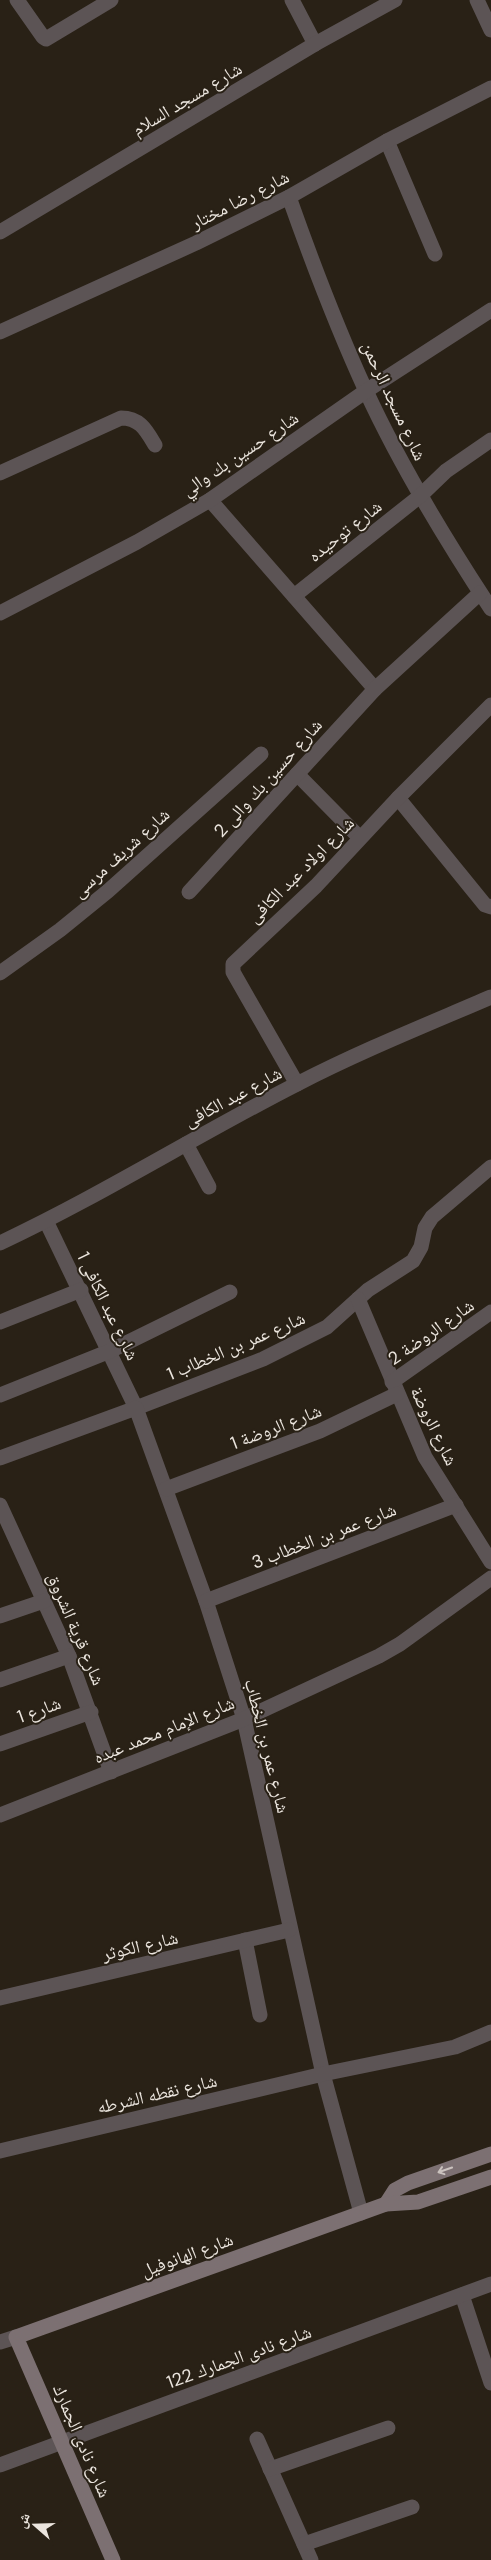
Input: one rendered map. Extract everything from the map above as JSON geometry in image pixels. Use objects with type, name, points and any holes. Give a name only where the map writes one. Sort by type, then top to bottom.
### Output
[{"type":"street","points":[[17,0],[46,39],[111,0]]},
{"type":"street","points":[[292,0],[314,44]]},
{"type":"street","name":"شارع مسجد السلام","points":[[0,232],[314,44],[395,0]]},
{"type":"street","points":[[477,0],[491,30]]},
{"type":"street","name":"شارع رضا مختار","points":[[0,332],[196,243],[289,197],[387,141],[491,88]]},
{"type":"street","points":[[387,141],[435,254]]},
{"type":"street","name":"شارع مسجد الرحمن","points":[[289,197],[326,296],[366,391],[420,496],[491,609]]},
{"type":"street","name":"شارع حسين بك والي","points":[[0,613],[137,542],[210,500],[366,391],[491,310]]},
{"type":"street","points":[[0,473],[121,418],[136,421],[143,426],[155,445]]},
{"type":"street","name":"شارع توحيده","points":[[294,596],[420,496],[446,471],[491,440]]},
{"type":"street","points":[[210,500],[375,689]]},
{"type":"street","name":"شارع حسين بك والى 2","points":[[189,892],[375,689],[480,593]]},
{"type":"street","name":"شارع اولاد عبد الكافى","points":[[297,1084],[233,972],[232,966],[235,961],[316,886],[398,798],[491,705]]},
{"type":"street","name":"شارع شريف مرسى","points":[[0,973],[60,930],[108,891],[261,754]]},
{"type":"street","points":[[297,774],[360,838]]},
{"type":"street","points":[[398,798],[485,905],[491,907]]},
{"type":"street","name":"شارع عبد الكافى","points":[[0,1243],[46,1221],[297,1084],[374,1046],[491,997]]},
{"type":"street","points":[[186,1144],[209,1187]]},
{"type":"street","name":"شارع عمر بن الخطاب 1","points":[[136,1408],[263,1359],[327,1327],[370,1288],[413,1261],[421,1247],[425,1228],[432,1217],[491,1167]]},
{"type":"street","name":"شارع عبد الكافى 1","points":[[46,1221],[81,1290],[136,1408]]},
{"type":"street","points":[[0,1322],[81,1290]]},
{"type":"street","points":[[0,1395],[110,1351],[230,1292]]},
{"type":"street","name":"شارع الروضة","points":[[358,1299],[425,1457],[491,1562]]},
{"type":"street","name":"شارع الروضة 2","points":[[395,1388],[491,1312]]},
{"type":"street","name":"شارع الروضة 1","points":[[166,1489],[320,1431],[395,1388]]},
{"type":"street","points":[[0,1458],[136,1408]]},
{"type":"street","name":"شارع عمر بن الخطاب","points":[[136,1408],[206,1601],[244,1719],[323,2074],[361,2213]]},
{"type":"street","name":"شارع قرية الشروق","points":[[0,1505],[69,1656],[91,1712],[111,1772]]},
{"type":"street","name":"شارع عمر بن الخطاب 3","points":[[206,1601],[456,1505]]},
{"type":"street","name":"شارع الإمام محمد عبده","points":[[0,1815],[244,1719],[379,1656],[400,1644],[491,1578]]},
{"type":"street","points":[[0,1616],[44,1601]]},
{"type":"street","points":[[0,1680],[69,1656]]},
{"type":"street","name":"شارع 1","points":[[0,1744],[91,1712]]},
{"type":"street","name":"شارع الكوثر","points":[[0,1998],[290,1930]]},
{"type":"street","points":[[245,1940],[260,2015]]},
{"type":"street","name":"شارع نقطه الشرطه","points":[[0,2151],[323,2074],[455,2047],[491,2032]]},
{"type":"street","name":"شارع الهانوفيل","points":[[386,2204],[395,2190],[408,2183],[491,2154]]},
{"type":"street","name":"شارع الهانوفيل","points":[[0,2342],[386,2204],[418,2202],[491,2177]]},
{"type":"street","name":"شارع نادى الجمارك 122","points":[[0,2465],[491,2284]]},
{"type":"street","points":[[462,2295],[491,2383]]},
{"type":"street","name":"شارع نادى الجمارك","points":[[16,2337],[113,2560]]},
{"type":"street","points":[[270,2469],[388,2428]]},
{"type":"street","points":[[257,2439],[311,2560]]},
{"type":"street","points":[[304,2544],[412,2507]]}]
